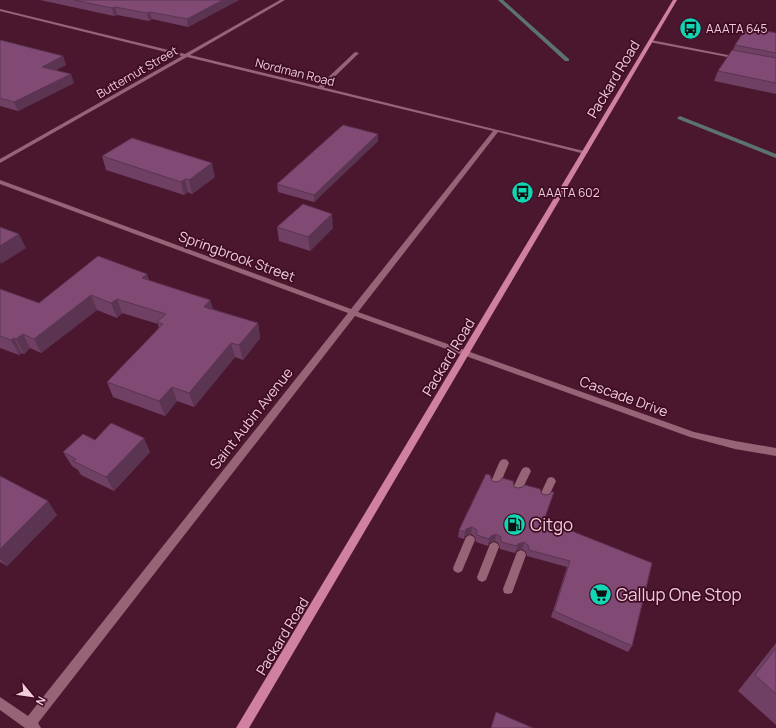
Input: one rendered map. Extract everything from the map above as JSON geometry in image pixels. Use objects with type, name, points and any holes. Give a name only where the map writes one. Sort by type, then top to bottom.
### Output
[{"type":"main road","name":"Packard Road","points":[[242,728],[675,0]]},
{"type":"street","name":"Butternut Street","points":[[0,161],[283,0]]},
{"type":"street","name":"Nordman Road","points":[[0,10],[585,152]]},
{"type":"street","points":[[651,41],[740,58]]},
{"type":"street","points":[[320,88],[358,53]]},
{"type":"street","name":"Saint Aubin Avenue","points":[[32,726],[352,312],[496,131]]},
{"type":"street","name":"Springbrook Street","points":[[0,182],[352,312],[466,352]]},
{"type":"street","name":"Cascade Drive","points":[[466,352],[693,435],[735,445],[776,452]]},
{"type":"street","points":[[495,484],[504,463]]},
{"type":"street","points":[[517,490],[526,471]]},
{"type":"street","points":[[544,497],[551,481]]},
{"type":"street","points":[[458,568],[470,540]]},
{"type":"street","points":[[482,577],[494,548]]},
{"type":"street","points":[[508,589],[521,555]]},
{"type":"street","points":[[0,703],[32,726]]},
{"type":"building","points":[[74,0],[223,0],[187,19],[150,12],[147,13],[115,7],[112,8]]},
{"type":"building","points":[[747,27],[776,33],[776,53],[735,45]]},
{"type":"building","points":[[0,40],[63,56],[42,67],[71,74],[14,102],[0,98]]},
{"type":"building","points":[[732,50],[776,58],[776,83],[718,71]]},
{"type":"building","points":[[343,125],[378,134],[314,195],[277,184]]},
{"type":"building","points":[[132,138],[212,163],[189,180],[185,179],[181,182],[102,156]]},
{"type":"building","points":[[303,204],[332,214],[308,237],[277,227]]},
{"type":"building","points":[[0,227],[19,234],[0,246]]},
{"type":"building","points":[[98,256],[147,274],[142,278],[210,300],[204,307],[258,323],[239,345],[231,343],[189,393],[172,387],[159,401],[107,382],[163,324],[157,322],[166,314],[117,299],[111,303],[91,295],[34,339],[23,334],[16,339],[14,338],[11,340],[0,336],[0,289],[39,303]]},
{"type":"building","points":[[111,423],[144,438],[106,477],[73,461],[76,459],[63,452],[83,434],[95,440]]},
{"type":"building","points":[[486,474],[490,475],[492,481],[500,481],[502,478],[513,481],[514,487],[518,488],[525,485],[540,489],[542,494],[546,495],[554,492],[544,520],[652,563],[632,646],[554,611],[570,561],[529,550],[528,545],[524,542],[518,544],[517,546],[501,542],[501,537],[496,534],[491,536],[489,539],[477,535],[477,530],[472,527],[466,529],[465,532],[459,530]]},
{"type":"building","points":[[0,476],[48,501],[0,549]]},
{"type":"building","points":[[776,648],[776,694],[755,675]]},
{"type":"building","points":[[496,712],[533,728],[491,728]]},
{"type":"waterway","points":[[500,0],[567,60]]},
{"type":"waterway","points":[[680,118],[776,156]]},
{"type":"place","name":"AAATA 645","points":[[690,28]]},
{"type":"place","name":"AAATA 602","points":[[523,192]]},
{"type":"place","name":"Citgo","points":[[514,524]]},
{"type":"place","name":"Gallup One Stop","points":[[600,594]]}]
